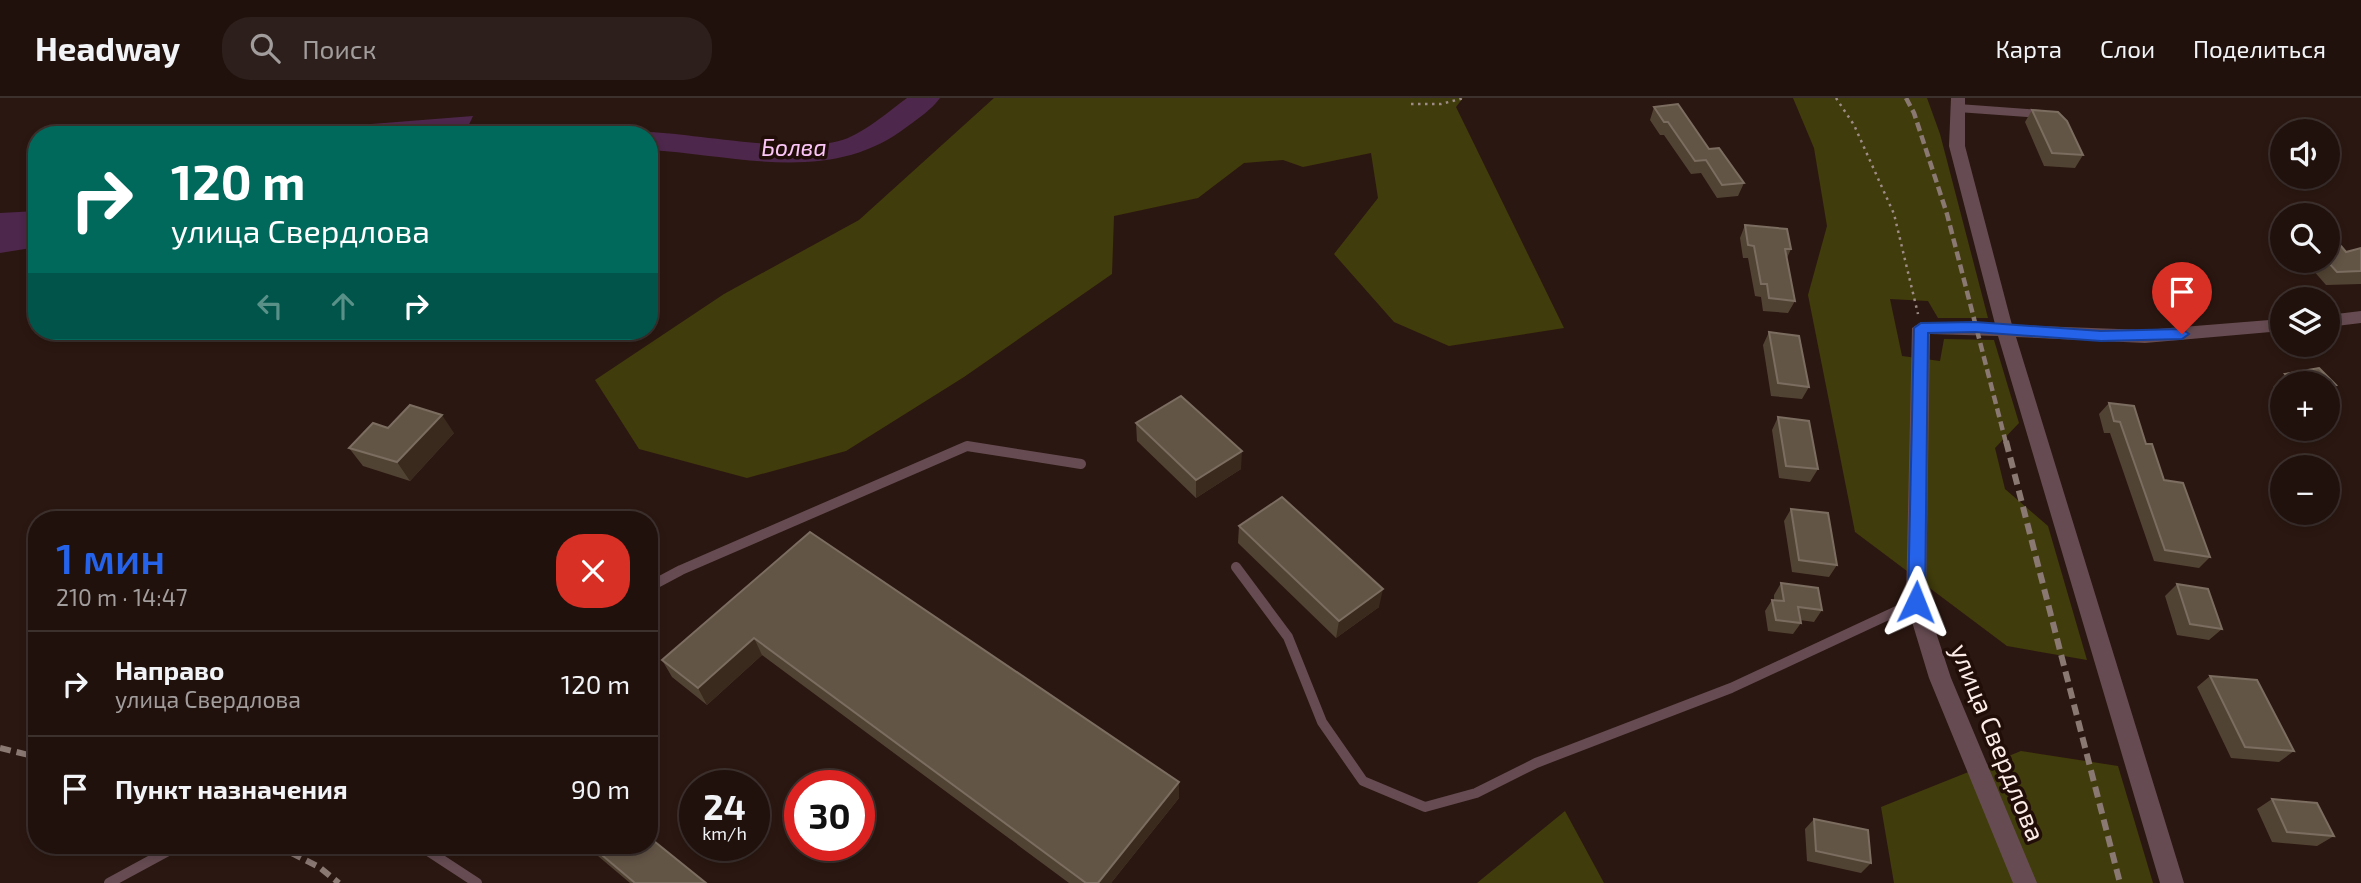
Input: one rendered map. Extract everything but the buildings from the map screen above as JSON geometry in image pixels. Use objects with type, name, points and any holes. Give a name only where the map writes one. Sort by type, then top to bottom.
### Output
[{"type":"street","points":[[1958,103],[1957,146],[2005,329],[2172,883]]},
{"type":"street","points":[[2340,320],[2361,317]]},
{"type":"street","points":[[1921,328],[2005,329],[2101,336],[2209,333],[2270,327]]},
{"type":"street","name":"улица Свердлова","points":[[1921,328],[1916,602],[1940,678],[2025,883]]},
{"type":"lane","points":[[1958,103],[2051,115]]},
{"type":"lane","points":[[658,582],[967,446],[1081,464]]},
{"type":"lane","points":[[1236,567],[1288,637],[1322,722],[1363,781],[1425,807],[1476,793],[1536,764],[1731,688],[1916,602]]},
{"type":"lane","points":[[109,883],[162,854]]},
{"type":"lane","points":[[433,854],[477,883]]},
{"type":"path","points":[[1410,104],[1441,104],[1464,98]]},
{"type":"path","points":[[1836,98],[1854,125],[1894,214],[1921,328]]},
{"type":"shaded area","points":[[994,98],[1463,98],[1456,107],[1564,328],[1449,346],[1394,322],[1334,254],[1378,198],[1371,153],[1303,167],[1283,160],[1244,163],[1198,198],[1114,216],[1112,274],[964,377],[846,451],[747,478],[639,449],[595,380],[724,294],[859,220]]},
{"type":"shaded area","points":[[1793,98],[1927,98],[1940,134],[1988,318],[1938,318],[1928,301],[1890,299],[1902,356],[1940,361],[1944,339],[1994,340],[2019,423],[1995,448],[2005,489],[2048,526],[2087,660],[2007,646],[1855,532],[1808,295],[1827,226],[1814,148]]},
{"type":"shaded area","points":[[473,116],[468,126],[346,126]]},
{"type":"shaded area","points":[[28,211],[28,248],[0,253],[0,213]]},
{"type":"shaded area","points":[[2021,751],[2118,766],[2153,883],[1894,883],[1881,807]]},
{"type":"shaded area","points":[[1565,811],[1604,883],[1477,883]]},
{"type":"waterway","name":"Болва","points":[[658,141],[776,153],[826,152],[848,148],[869,139],[925,98]]},
{"type":"railway","points":[[1906,98],[1914,113],[1947,214],[2006,443]]},
{"type":"railway","points":[[2006,441],[2120,883]]},
{"type":"railway","points":[[0,748],[28,755]]},
{"type":"railway","points":[[294,854],[319,867],[339,883]]},
{"type":"route","points":[[1916,602],[1921,328],[1975,327],[2101,336],[2182,334]]}]
